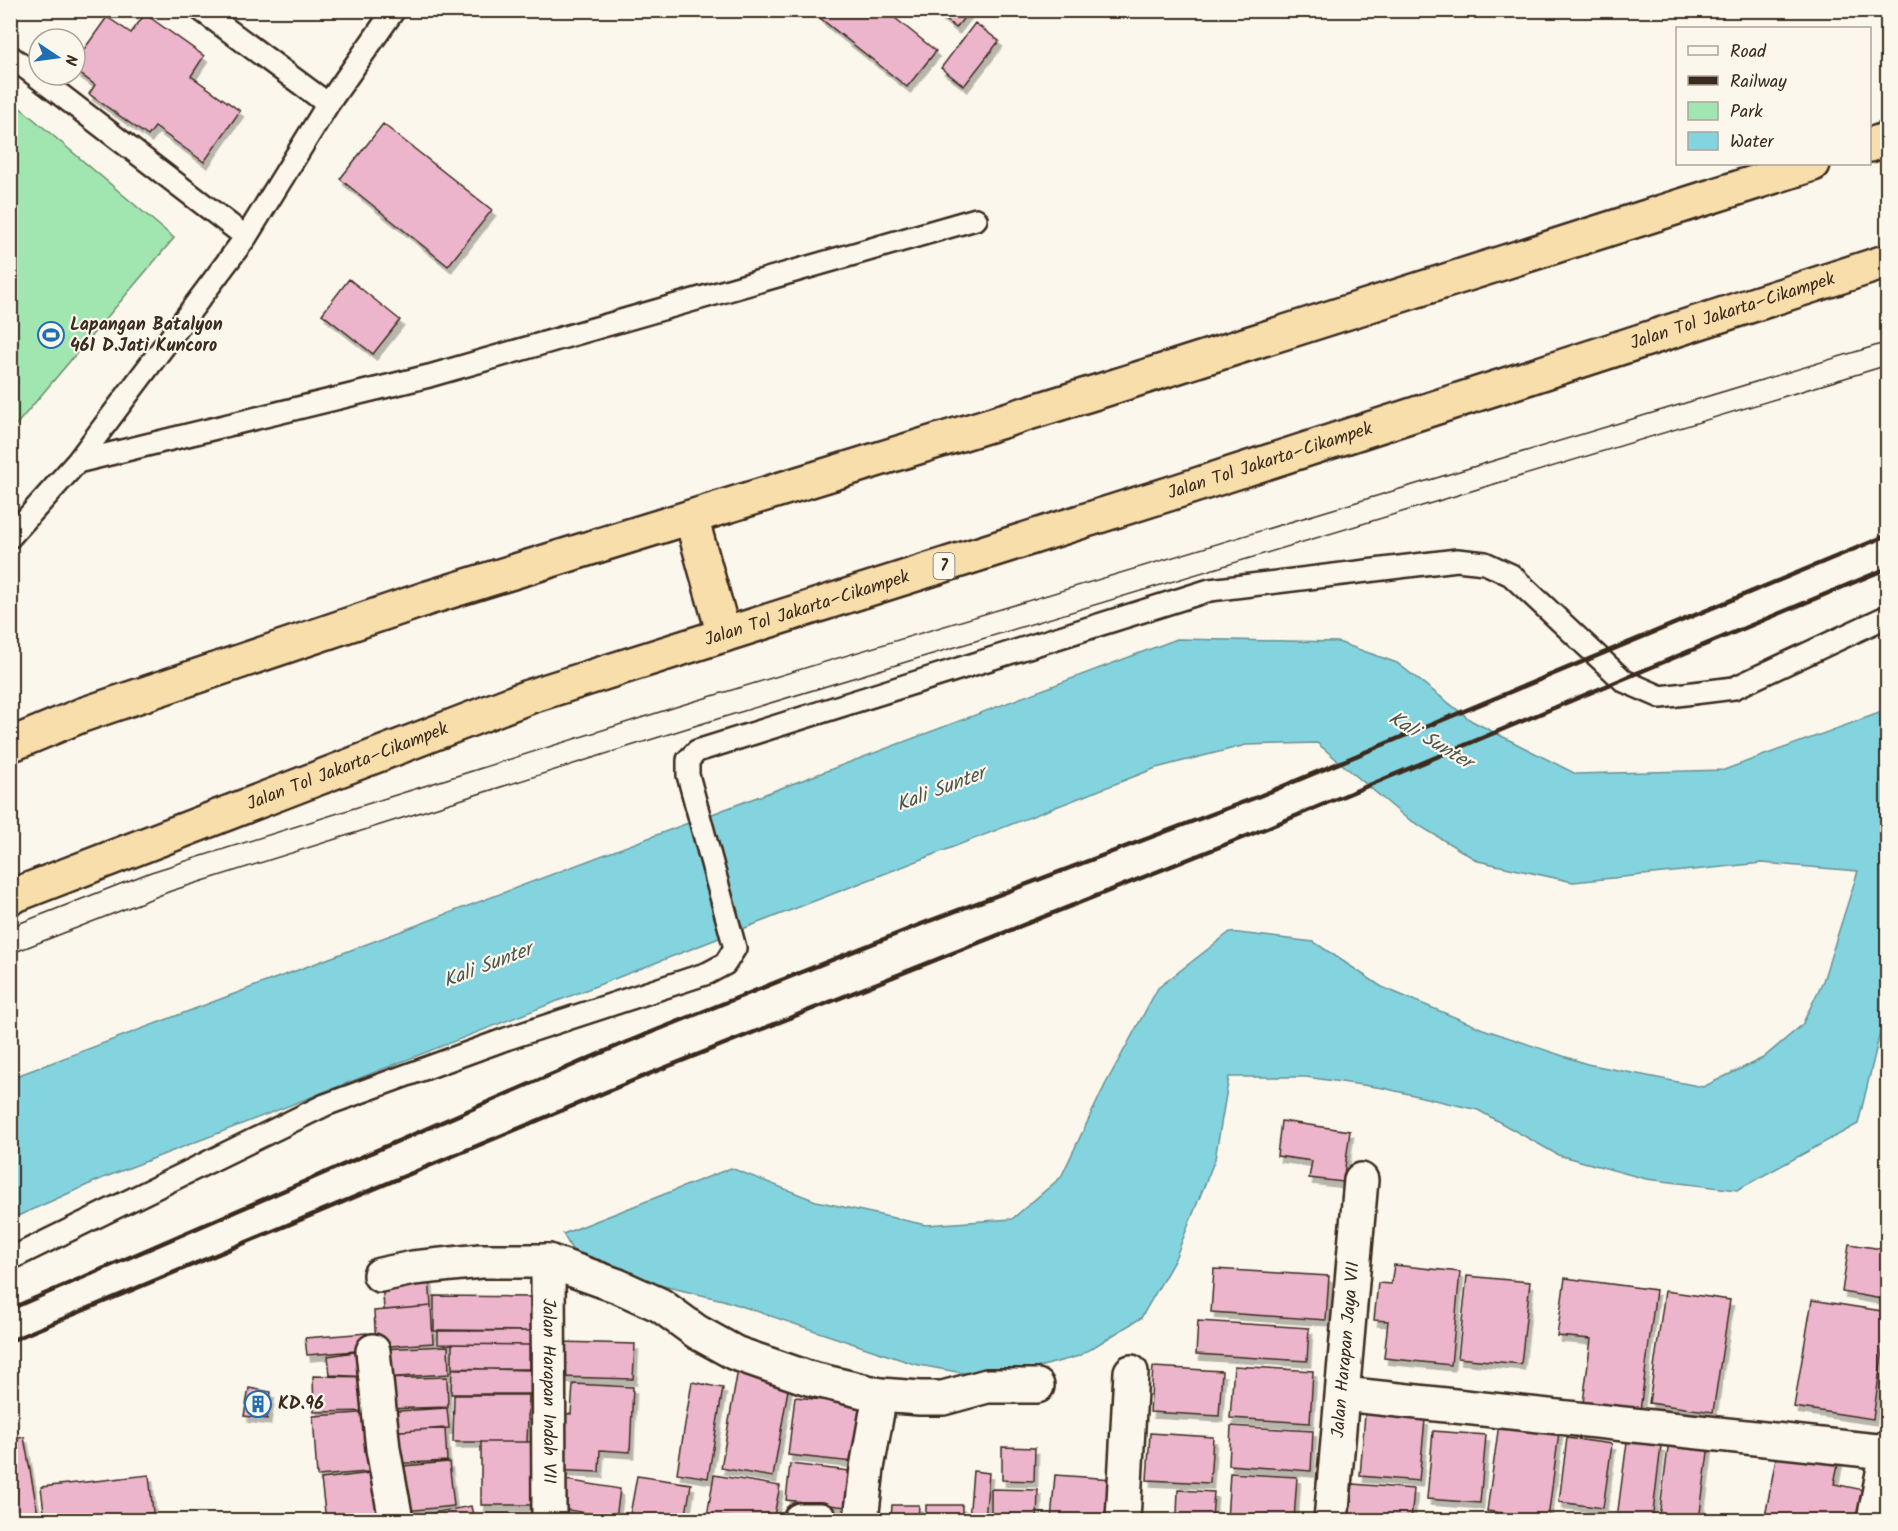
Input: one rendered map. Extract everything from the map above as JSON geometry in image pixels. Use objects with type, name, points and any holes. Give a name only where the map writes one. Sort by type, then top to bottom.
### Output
[{"type":"highway","points":[[1871,144],[1887,139]]},
{"type":"highway","points":[[10,745],[82,715],[417,602],[1103,390],[1811,165]]},
{"type":"highway","name":"Jalan Tol Jakarta–Cikampek","points":[[10,897],[528,697],[1190,488],[1887,261]]},
{"type":"highway","points":[[691,517],[724,635]]},
{"type":"street","name":"Jalan Harapan Jaya VII","points":[[1331,1521],[1361,1180]]},
{"type":"street","points":[[381,1275],[413,1268],[481,1261],[548,1262],[618,1286],[660,1305],[698,1332],[735,1353],[808,1378],[880,1395],[943,1398],[987,1386],[1037,1386]]},
{"type":"street","name":"Jalan Harapan Indah VII","points":[[548,1262],[549,1521]]},
{"type":"street","points":[[373,1351],[383,1449],[396,1521]]},
{"type":"street","points":[[1123,1521],[1131,1372]]},
{"type":"street","points":[[1343,1394],[1887,1449],[1874,1521]]},
{"type":"street","points":[[861,1521],[867,1468],[880,1395]]},
{"type":"street","points":[[800,1521],[820,1521]]},
{"type":"lane","points":[[201,10],[328,105]]},
{"type":"lane","points":[[10,537],[77,462],[246,237],[328,105],[394,10]]},
{"type":"lane","points":[[10,56],[246,237]]},
{"type":"lane","points":[[77,462],[429,376],[976,219]]},
{"type":"lane","points":[[10,1259],[325,1105],[506,1039],[708,973],[725,964],[735,948],[688,775],[688,760],[697,751],[1210,591],[1457,560],[1485,563],[1511,575],[1624,681],[1661,697],[1734,688],[1887,616]]},
{"type":"green space","name":"Lapangan Batalyon 461 D.Jati Kuncoro","points":[[11,100],[174,238],[11,431]]},
{"type":"water","name":"Kali Sunter","points":[[1177,639],[1338,642],[1397,663],[1472,721],[1576,774],[1724,770],[1887,710],[1887,1004],[1858,1124],[1737,1190],[1646,1179],[1558,1155],[1478,1110],[1383,1088],[1306,1077],[1229,1077],[1215,1159],[1174,1261],[1141,1318],[1079,1356],[995,1379],[914,1364],[723,1300],[582,1267],[563,1234],[731,1168],[816,1201],[926,1225],[1012,1219],[1061,1177],[1105,1085],[1158,988],[1230,932],[1314,942],[1382,987],[1483,1029],[1587,1064],[1703,1087],[1763,1058],[1802,1025],[1823,981],[1858,871],[1762,863],[1573,882],[1478,861],[1405,817],[1317,743],[1246,745],[1156,768],[103,1178],[11,1219],[11,1078]]},
{"type":"building","points":[[826,10],[885,10],[936,51],[907,87],[820,18]]},
{"type":"building","points":[[934,10],[970,10],[956,28]]},
{"type":"building","points":[[145,14],[204,56],[191,76],[240,111],[204,162],[155,127],[148,136],[89,94],[95,85],[87,79],[87,45],[107,17],[131,33]]},
{"type":"building","points":[[975,23],[999,41],[964,86],[941,68]]},
{"type":"building","points":[[383,124],[492,210],[448,266],[340,179]]},
{"type":"building","points":[[349,279],[400,320],[373,354],[322,314]]},
{"type":"building","points":[[1281,1121],[1350,1131],[1343,1182],[1309,1178],[1312,1161],[1277,1156]]},
{"type":"building","points":[[1849,1244],[1888,1250],[1888,1300],[1842,1292]]},
{"type":"building","points":[[1394,1265],[1460,1272],[1451,1365],[1384,1358],[1388,1321],[1374,1320],[1378,1283],[1391,1284]]},
{"type":"building","points":[[1214,1269],[1329,1276],[1326,1320],[1211,1312]]},
{"type":"building","points":[[429,1276],[431,1306],[384,1310],[382,1279]]},
{"type":"building","points":[[1467,1276],[1530,1282],[1521,1364],[1458,1358]]},
{"type":"building","points":[[1565,1278],[1656,1290],[1640,1411],[1583,1403],[1591,1339],[1557,1336]]},
{"type":"building","points":[[1665,1291],[1730,1300],[1713,1412],[1649,1403]]},
{"type":"building","points":[[434,1296],[532,1297],[532,1331],[434,1331]]},
{"type":"building","points":[[1812,1300],[1888,1312],[1873,1419],[1794,1407]]},
{"type":"building","points":[[431,1306],[433,1343],[376,1347],[374,1311]]},
{"type":"building","points":[[1198,1321],[1309,1328],[1307,1361],[1196,1354]]},
{"type":"building","points":[[438,1330],[532,1331],[532,1345],[438,1344]]},
{"type":"building","points":[[367,1333],[368,1350],[307,1355],[305,1338]]},
{"type":"building","points":[[560,1342],[635,1344],[633,1379],[559,1377]]},
{"type":"building","points":[[452,1344],[529,1345],[529,1370],[452,1368]]},
{"type":"building","points":[[448,1346],[449,1374],[380,1378],[379,1349]]},
{"type":"building","points":[[368,1350],[372,1377],[330,1375],[328,1356]]},
{"type":"building","points":[[1234,1366],[1313,1371],[1310,1423],[1230,1418]]},
{"type":"building","points":[[1153,1367],[1222,1371],[1219,1416],[1150,1412]]},
{"type":"building","points":[[452,1369],[539,1369],[539,1394],[451,1394]]},
{"type":"building","points":[[738,1369],[790,1378],[773,1477],[721,1468]]},
{"type":"building","points":[[313,1376],[373,1377],[375,1411],[314,1412]]},
{"type":"building","points":[[447,1377],[448,1407],[383,1409],[382,1379]]},
{"type":"building","points":[[692,1382],[723,1388],[708,1478],[677,1473]]},
{"type":"building","points":[[573,1384],[633,1387],[630,1452],[600,1450],[599,1472],[550,1470],[554,1413],[571,1414]]},
{"type":"building","name":"KD.96","points":[[249,1388],[271,1392],[267,1419],[244,1416]]},
{"type":"building","points":[[454,1395],[529,1395],[527,1442],[453,1442]]},
{"type":"building","points":[[795,1397],[869,1405],[862,1463],[788,1455]]},
{"type":"building","points":[[447,1408],[449,1428],[383,1432],[382,1412]]},
{"type":"building","points":[[376,1412],[380,1471],[317,1476],[313,1416]]},
{"type":"building","points":[[1365,1414],[1425,1420],[1419,1481],[1360,1476]]},
{"type":"building","points":[[1499,1424],[1559,1432],[1548,1519],[1487,1511]]},
{"type":"building","points":[[1231,1426],[1313,1431],[1311,1471],[1229,1465]]},
{"type":"building","points":[[445,1428],[447,1461],[389,1464],[387,1432]]},
{"type":"building","points":[[1433,1431],[1486,1435],[1480,1503],[1427,1499]]},
{"type":"building","points":[[1150,1433],[1213,1437],[1210,1483],[1147,1480]]},
{"type":"building","points":[[24,1437],[39,1520],[10,1520],[10,1440]]},
{"type":"building","points":[[1567,1438],[1612,1444],[1603,1508],[1559,1502]]},
{"type":"building","points":[[1669,1440],[1709,1445],[1699,1520],[1659,1517]]},
{"type":"building","points":[[481,1442],[541,1442],[541,1505],[481,1505]]},
{"type":"building","points":[[1627,1442],[1661,1446],[1652,1520],[1617,1518]]},
{"type":"building","points":[[1002,1447],[1035,1448],[1034,1481],[1002,1480]]},
{"type":"building","points":[[1778,1447],[1839,1459],[1834,1484],[1878,1493],[1873,1520],[1773,1520],[1765,1517]]},
{"type":"building","points":[[449,1462],[454,1506],[396,1512],[392,1467]]},
{"type":"building","points":[[790,1464],[858,1472],[855,1508],[786,1500]]},
{"type":"building","points":[[973,1471],[989,1473],[985,1520],[969,1520]]},
{"type":"building","points":[[380,1472],[386,1518],[326,1520],[321,1479]]},
{"type":"building","points":[[1230,1473],[1297,1477],[1294,1520],[1227,1520]]},
{"type":"building","points":[[149,1475],[153,1513],[77,1520],[45,1520],[41,1487]]},
{"type":"building","points":[[714,1475],[780,1486],[773,1520],[707,1516]]},
{"type":"building","points":[[1055,1475],[1113,1479],[1111,1520],[1051,1520]]},
{"type":"building","points":[[637,1476],[691,1484],[685,1520],[629,1520]]},
{"type":"building","points":[[566,1480],[620,1489],[616,1518],[562,1509]]},
{"type":"building","points":[[1353,1484],[1414,1489],[1411,1520],[1349,1520]]},
{"type":"building","points":[[991,1489],[1038,1490],[1037,1520],[991,1520]]},
{"type":"building","points":[[1178,1490],[1214,1492],[1212,1518],[1177,1515]]},
{"type":"building","points":[[892,1505],[919,1505],[918,1520],[891,1520]]},
{"type":"building","points":[[926,1505],[962,1505],[962,1520],[926,1520]]},
{"type":"building","points":[[471,1506],[474,1520],[422,1520],[421,1515]]},
{"type":"building","points":[[485,1514],[539,1514],[539,1520],[485,1520]]},
{"type":"building","points":[[1431,1517],[1481,1520],[1431,1520]]},
{"type":"tram line","points":[[10,927],[151,872],[682,705],[1888,342]]},
{"type":"tram line","points":[[10,954],[171,891],[691,727],[1888,365]]},
{"type":"railway","points":[[10,1309],[622,1044],[924,923],[1257,797],[1888,535]]},
{"type":"railway","points":[[10,1341],[649,1074],[1267,828],[1888,568]]},
{"type":"place","name":"Lapangan Batalyon 461 D.Jati Kuncoro","points":[[51,335]]},
{"type":"place","name":"KD.96","points":[[258,1404]]}]
